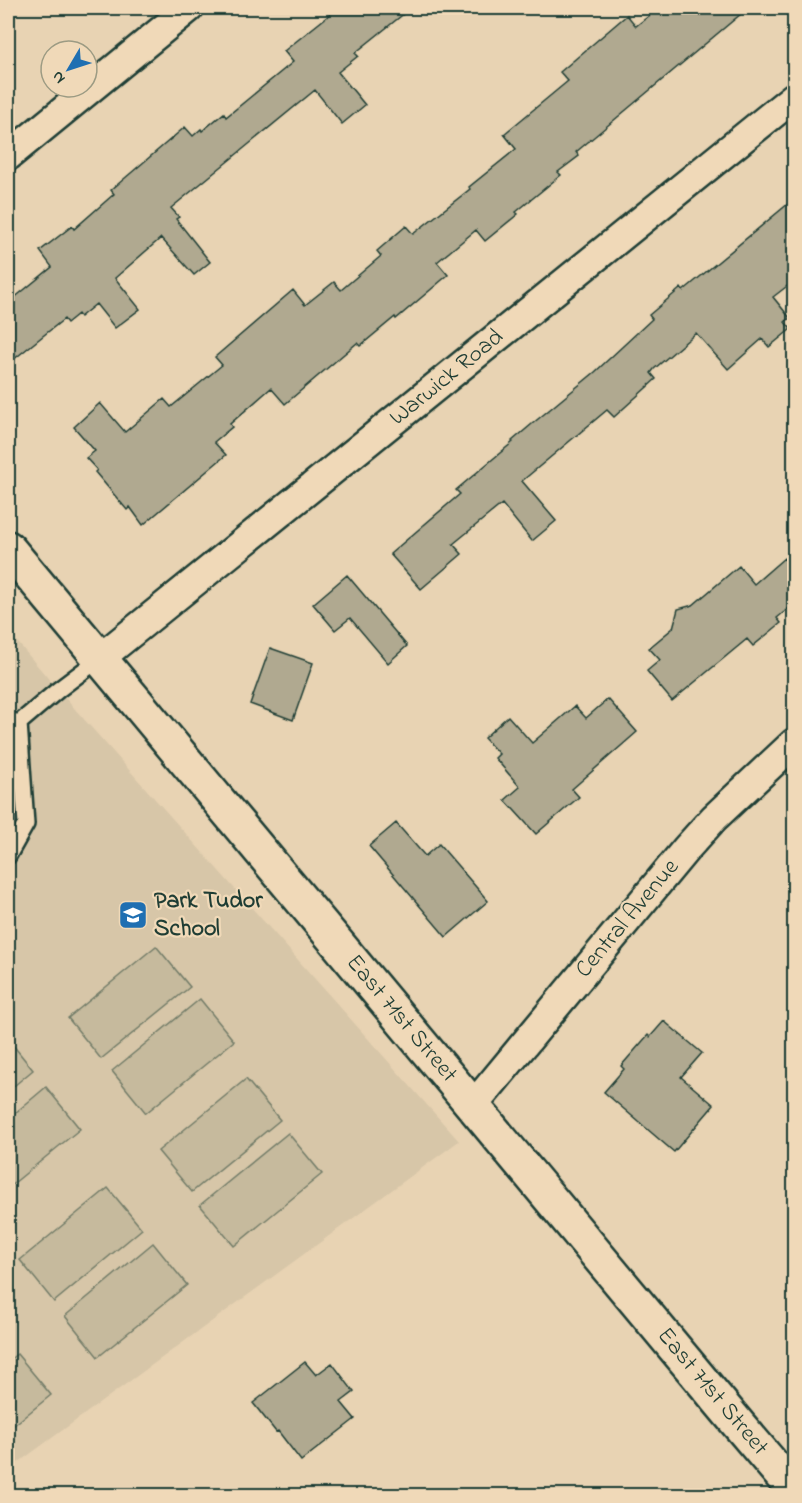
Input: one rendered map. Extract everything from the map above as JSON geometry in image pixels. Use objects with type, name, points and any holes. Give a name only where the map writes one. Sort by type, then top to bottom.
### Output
[{"type":"main road","name":"East 71st Street","points":[[8,548],[795,1490]]},
{"type":"street","points":[[8,156],[189,8]]},
{"type":"street","name":"Warwick Road","points":[[99,659],[795,97]]},
{"type":"street","name":"Central Avenue","points":[[473,1106],[686,849],[714,818],[795,743]]},
{"type":"lane","points":[[8,856],[26,824],[13,722],[99,659]]},
{"type":"shaded area","name":"Park Tudor School","points":[[8,631],[459,1141],[8,1470]]},
{"type":"shaded area","points":[[156,946],[190,987],[101,1059],[68,1018]]},
{"type":"shaded area","points":[[200,999],[234,1041],[146,1113],[112,1071]]},
{"type":"shaded area","points":[[8,1039],[33,1070],[8,1091]]},
{"type":"shaded area","points":[[246,1079],[280,1120],[192,1192],[158,1151]]},
{"type":"shaded area","points":[[46,1087],[80,1129],[8,1188],[8,1119]]},
{"type":"shaded area","points":[[288,1133],[322,1174],[234,1246],[200,1205]]},
{"type":"shaded area","points":[[108,1188],[142,1229],[54,1302],[20,1260]]},
{"type":"shaded area","points":[[153,1243],[187,1285],[98,1357],[65,1316]]},
{"type":"shaded area","points":[[17,1354],[51,1395],[8,1430],[8,1361]]},
{"type":"building","points":[[338,8],[411,8],[355,53],[358,56],[338,72],[365,105],[342,124],[315,90],[171,208],[179,217],[176,219],[210,262],[194,275],[161,238],[115,278],[140,309],[115,328],[96,304],[80,317],[78,314],[67,323],[64,319],[8,364],[8,303],[52,267],[40,251],[72,226],[74,229],[114,194],[111,190],[185,127],[193,136],[224,113],[226,117],[293,62],[284,51]]},
{"type":"building","points":[[659,8],[748,8],[576,152],[579,156],[558,172],[561,175],[485,241],[476,230],[437,262],[448,275],[396,319],[395,317],[360,346],[357,343],[285,404],[271,388],[230,424],[232,427],[214,442],[226,455],[143,525],[130,507],[127,510],[86,458],[95,451],[74,427],[100,403],[125,432],[164,399],[171,407],[222,365],[215,357],[293,290],[305,305],[334,282],[341,290],[381,256],[377,251],[406,226],[413,234],[516,149],[504,134],[568,81],[560,72],[627,15],[636,26]]},
{"type":"building","points":[[795,198],[795,280],[773,297],[790,318],[785,322],[791,329],[769,347],[762,339],[728,369],[696,333],[654,369],[651,373],[656,379],[614,417],[607,410],[522,481],[556,521],[532,541],[502,504],[453,544],[462,554],[421,589],[390,554],[460,494],[456,490],[595,372],[652,319],[649,315],[681,288],[683,291]]},
{"type":"building","points":[[784,558],[795,571],[795,603],[777,618],[781,623],[753,646],[747,639],[672,701],[647,671],[660,660],[649,648],[673,628],[678,609],[693,605],[739,566],[754,584]]},
{"type":"building","points":[[347,575],[407,646],[388,663],[350,618],[335,630],[313,604]]},
{"type":"building","points":[[270,648],[313,663],[293,720],[250,704]]},
{"type":"building","points":[[608,699],[637,732],[572,789],[579,797],[536,834],[505,800],[520,787],[495,758],[499,754],[484,738],[508,716],[532,743],[575,706],[586,718]]},
{"type":"building","points":[[396,823],[425,856],[439,844],[488,901],[446,937],[369,846]]},
{"type":"building","points":[[664,1021],[702,1053],[681,1077],[714,1105],[674,1152],[604,1092],[624,1069],[621,1066],[648,1035],[650,1037]]},
{"type":"building","points":[[305,1362],[316,1375],[332,1363],[354,1392],[341,1402],[355,1419],[301,1461],[253,1403]]},
{"type":"place","name":"Park Tudor School","points":[[133,915]]}]
